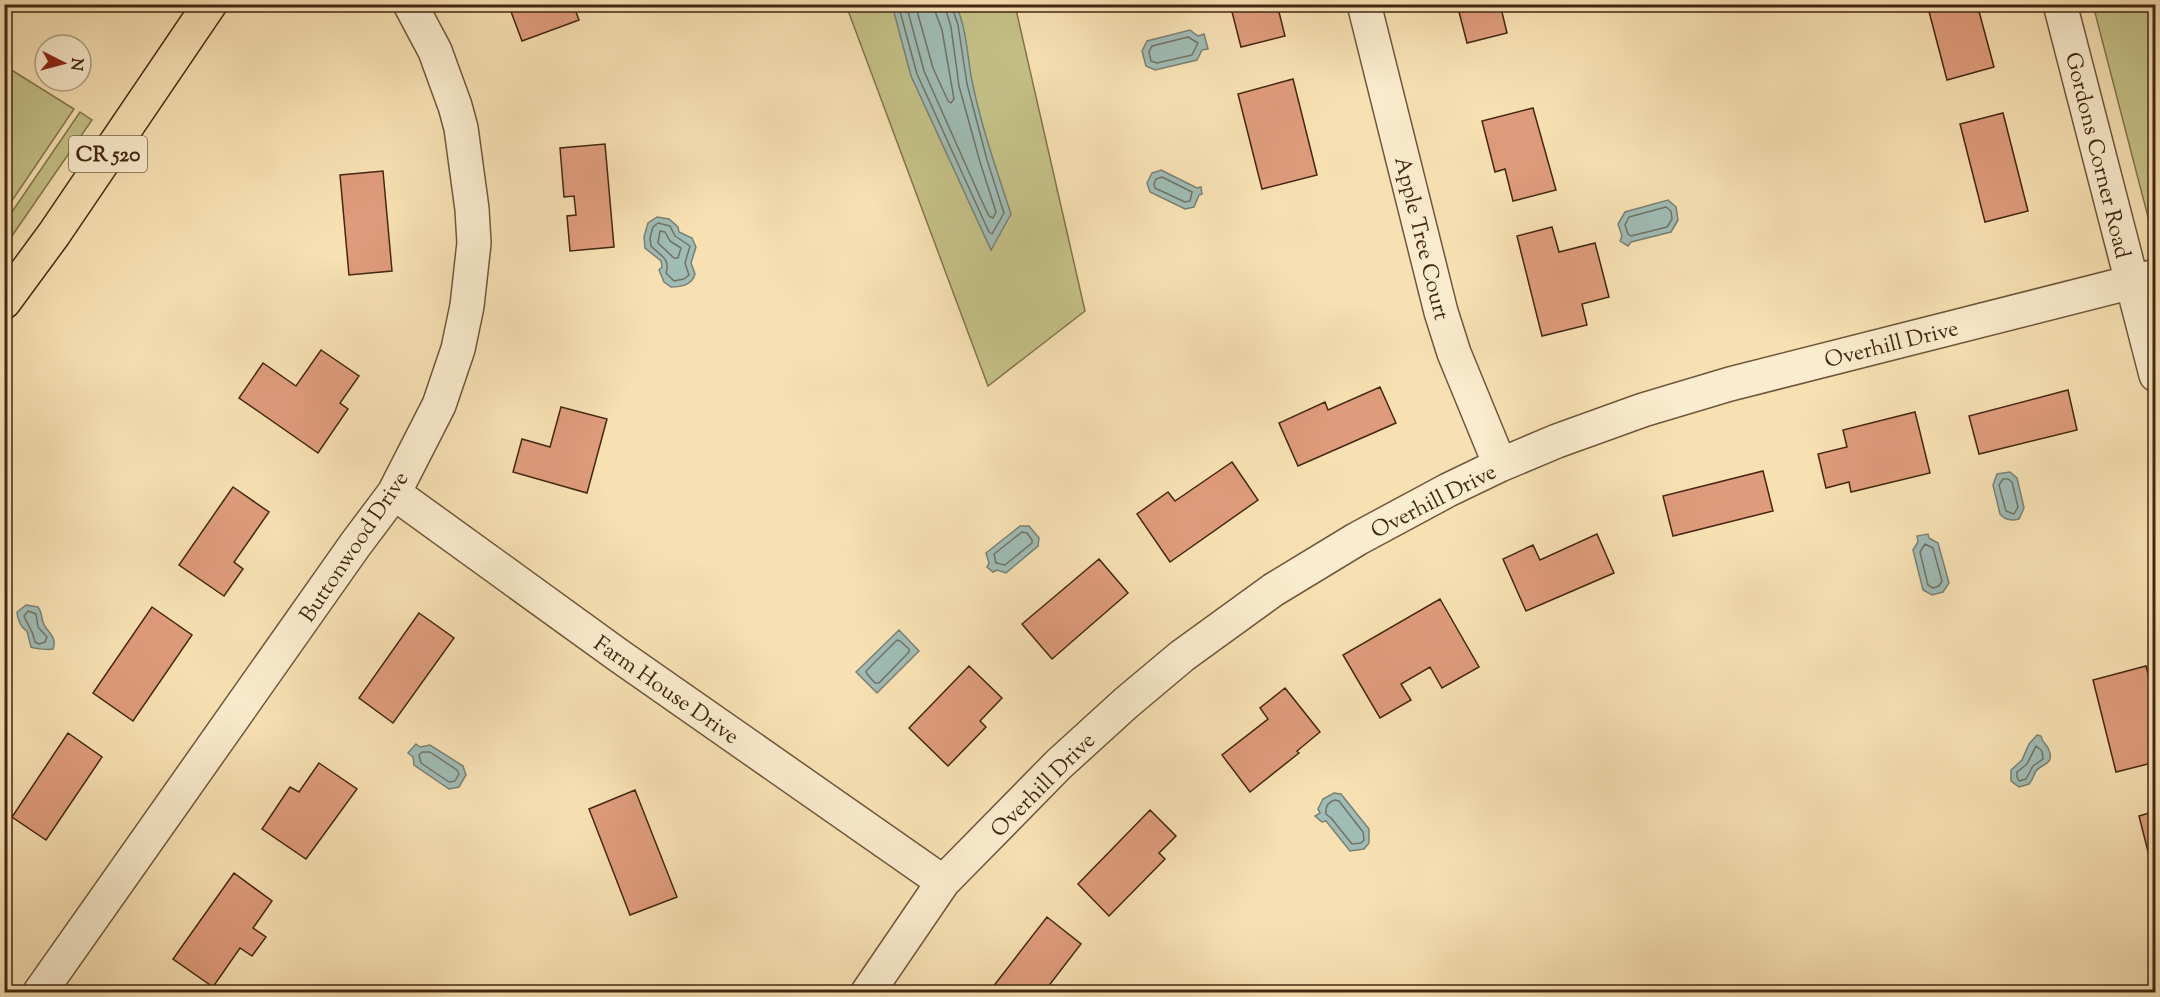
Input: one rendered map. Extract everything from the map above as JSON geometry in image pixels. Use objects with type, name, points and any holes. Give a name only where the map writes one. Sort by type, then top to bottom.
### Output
[{"type":"main road","name":"CR 520","points":[[4,302],[54,234],[210,4]]},
{"type":"street","name":"Buttonwood Drive","points":[[40,993],[394,493],[439,405],[458,349],[467,306],[474,243],[472,209],[461,128],[435,51],[410,4]]},
{"type":"street","name":"Apple Tree Court","points":[[1364,4],[1441,312],[1454,353],[1500,465]]},
{"type":"street","name":"Gordons Corner Road","points":[[2060,4],[2144,279],[2156,375]]},
{"type":"street","name":"Overhill Drive","points":[[868,993],[943,882],[1059,764],[1182,656],[1273,590],[1357,539],[1500,465],[1557,441],[1643,410],[1719,388],[2144,279]]},
{"type":"street","name":"Farm House Drive","points":[[394,493],[618,655],[943,882]]},
{"type":"shaded area","points":[[846,5],[1015,5],[1085,311],[988,386]]},
{"type":"shaded area","points":[[2093,5],[2155,5],[2155,228],[2148,217]]},
{"type":"shaded area","points":[[5,66],[33,83],[33,93],[48,93],[74,109],[5,211]]},
{"type":"shaded area","points":[[80,112],[92,120],[5,246],[5,222]]},
{"type":"water","points":[[892,5],[956,5],[960,14],[980,115],[1011,214],[991,250],[911,76]]},
{"type":"water","points":[[1190,30],[1198,36],[1204,34],[1208,49],[1202,50],[1197,60],[1155,70],[1146,66],[1142,51],[1147,41]]},
{"type":"water","points":[[1161,170],[1197,188],[1201,187],[1202,194],[1199,195],[1194,207],[1185,209],[1150,192],[1147,183],[1152,173]]},
{"type":"water","points":[[1668,200],[1676,207],[1678,220],[1671,232],[1631,242],[1628,246],[1620,241],[1622,236],[1618,224],[1625,212]]},
{"type":"water","points":[[657,217],[669,219],[678,227],[679,232],[692,238],[696,247],[691,263],[695,274],[692,281],[686,285],[671,287],[664,282],[659,270],[662,267],[661,261],[645,248],[644,237],[648,223]]},
{"type":"water","points":[[2010,472],[2017,478],[2024,508],[2019,519],[2014,520],[2006,519],[2000,514],[1993,485],[1997,474]]},
{"type":"water","points":[[1020,526],[1029,526],[1039,538],[1038,546],[1006,573],[997,570],[993,572],[987,567],[989,563],[986,553]]},
{"type":"water","points":[[1928,534],[1929,538],[1938,543],[1949,583],[1943,592],[1932,595],[1923,590],[1913,550],[1918,542],[1917,536]]},
{"type":"water","points":[[26,605],[38,607],[44,625],[54,641],[53,649],[31,647],[27,631],[21,625],[17,614]]},
{"type":"water","points":[[899,630],[919,651],[877,693],[856,672]]},
{"type":"water","points":[[2037,735],[2041,736],[2048,748],[2049,761],[2036,771],[2029,784],[2019,787],[2011,781],[2011,770],[2022,760],[2029,744]]},
{"type":"water","points":[[416,744],[420,747],[430,745],[463,766],[466,775],[459,787],[449,789],[414,765],[413,757],[408,753]]},
{"type":"water","points":[[1334,793],[1341,794],[1369,829],[1369,843],[1364,849],[1350,851],[1326,821],[1322,822],[1315,816],[1320,813],[1318,809],[1323,799]]},
{"type":"building","points":[[522,4],[573,4],[579,20],[522,41],[510,9]]},
{"type":"building","points":[[1230,4],[1277,4],[1285,36],[1241,47]]},
{"type":"building","points":[[1457,4],[1500,4],[1507,33],[1467,43]]},
{"type":"building","points":[[1927,4],[1977,4],[1994,67],[1947,80]]},
{"type":"building","points":[[1293,79],[1317,175],[1262,189],[1238,94]]},
{"type":"building","points":[[1533,108],[1556,190],[1513,201],[1505,169],[1495,172],[1482,121]]},
{"type":"building","points":[[2003,113],[2028,211],[1985,222],[1960,124]]},
{"type":"building","points":[[605,144],[614,247],[570,251],[567,216],[576,215],[574,196],[564,197],[560,148]]},
{"type":"building","points":[[383,171],[392,271],[349,275],[340,175]]},
{"type":"building","points":[[1552,227],[1559,252],[1595,243],[1609,297],[1582,304],[1587,325],[1542,336],[1517,236]]},
{"type":"building","points":[[321,350],[359,376],[340,403],[348,409],[318,453],[239,398],[263,363],[296,386]]},
{"type":"building","points":[[1380,387],[1396,423],[1298,466],[1279,423],[1325,402],[1328,410]]},
{"type":"building","points":[[2068,390],[2077,430],[1979,454],[1969,416]]},
{"type":"building","points":[[561,407],[607,419],[587,493],[513,472],[522,439],[550,447]]},
{"type":"building","points":[[1915,412],[1930,473],[1851,492],[1849,482],[1826,488],[1818,454],[1847,447],[1843,430]]},
{"type":"building","points":[[1232,462],[1258,500],[1170,562],[1137,514],[1168,492],[1175,501]]},
{"type":"building","points":[[1763,471],[1773,511],[1673,536],[1663,496]]},
{"type":"building","points":[[233,487],[269,512],[234,562],[243,569],[224,596],[179,565]]},
{"type":"building","points":[[1597,534],[1614,573],[1526,611],[1503,559],[1533,545],[1540,560]]},
{"type":"building","points":[[1099,559],[1128,593],[1052,659],[1022,624]]},
{"type":"building","points":[[1440,599],[1479,667],[1442,688],[1430,667],[1401,684],[1411,700],[1380,718],[1343,655]]},
{"type":"building","points":[[152,607],[192,635],[133,721],[93,693]]},
{"type":"building","points":[[419,613],[454,638],[393,723],[359,698]]},
{"type":"building","points":[[969,666],[1002,698],[980,721],[986,727],[948,766],[909,728]]},
{"type":"building","points":[[2146,666],[2156,705],[2156,762],[2116,772],[2093,680]]},
{"type":"building","points":[[1285,688],[1320,732],[1297,751],[1299,753],[1250,792],[1222,755],[1268,719],[1260,708]]},
{"type":"building","points":[[68,733],[102,757],[46,840],[12,817]]},
{"type":"building","points":[[319,763],[357,789],[306,859],[262,829],[290,787],[299,792]]},
{"type":"building","points":[[635,790],[677,897],[630,915],[589,809]]},
{"type":"building","points":[[1150,810],[1176,836],[1159,853],[1165,859],[1109,916],[1078,884]]},
{"type":"building","points":[[2156,811],[2156,883],[2139,816]]},
{"type":"building","points":[[234,873],[272,901],[253,928],[266,937],[252,956],[240,948],[213,987],[173,959]]},
{"type":"building","points":[[1047,917],[1081,944],[1044,992],[989,992]]}]
